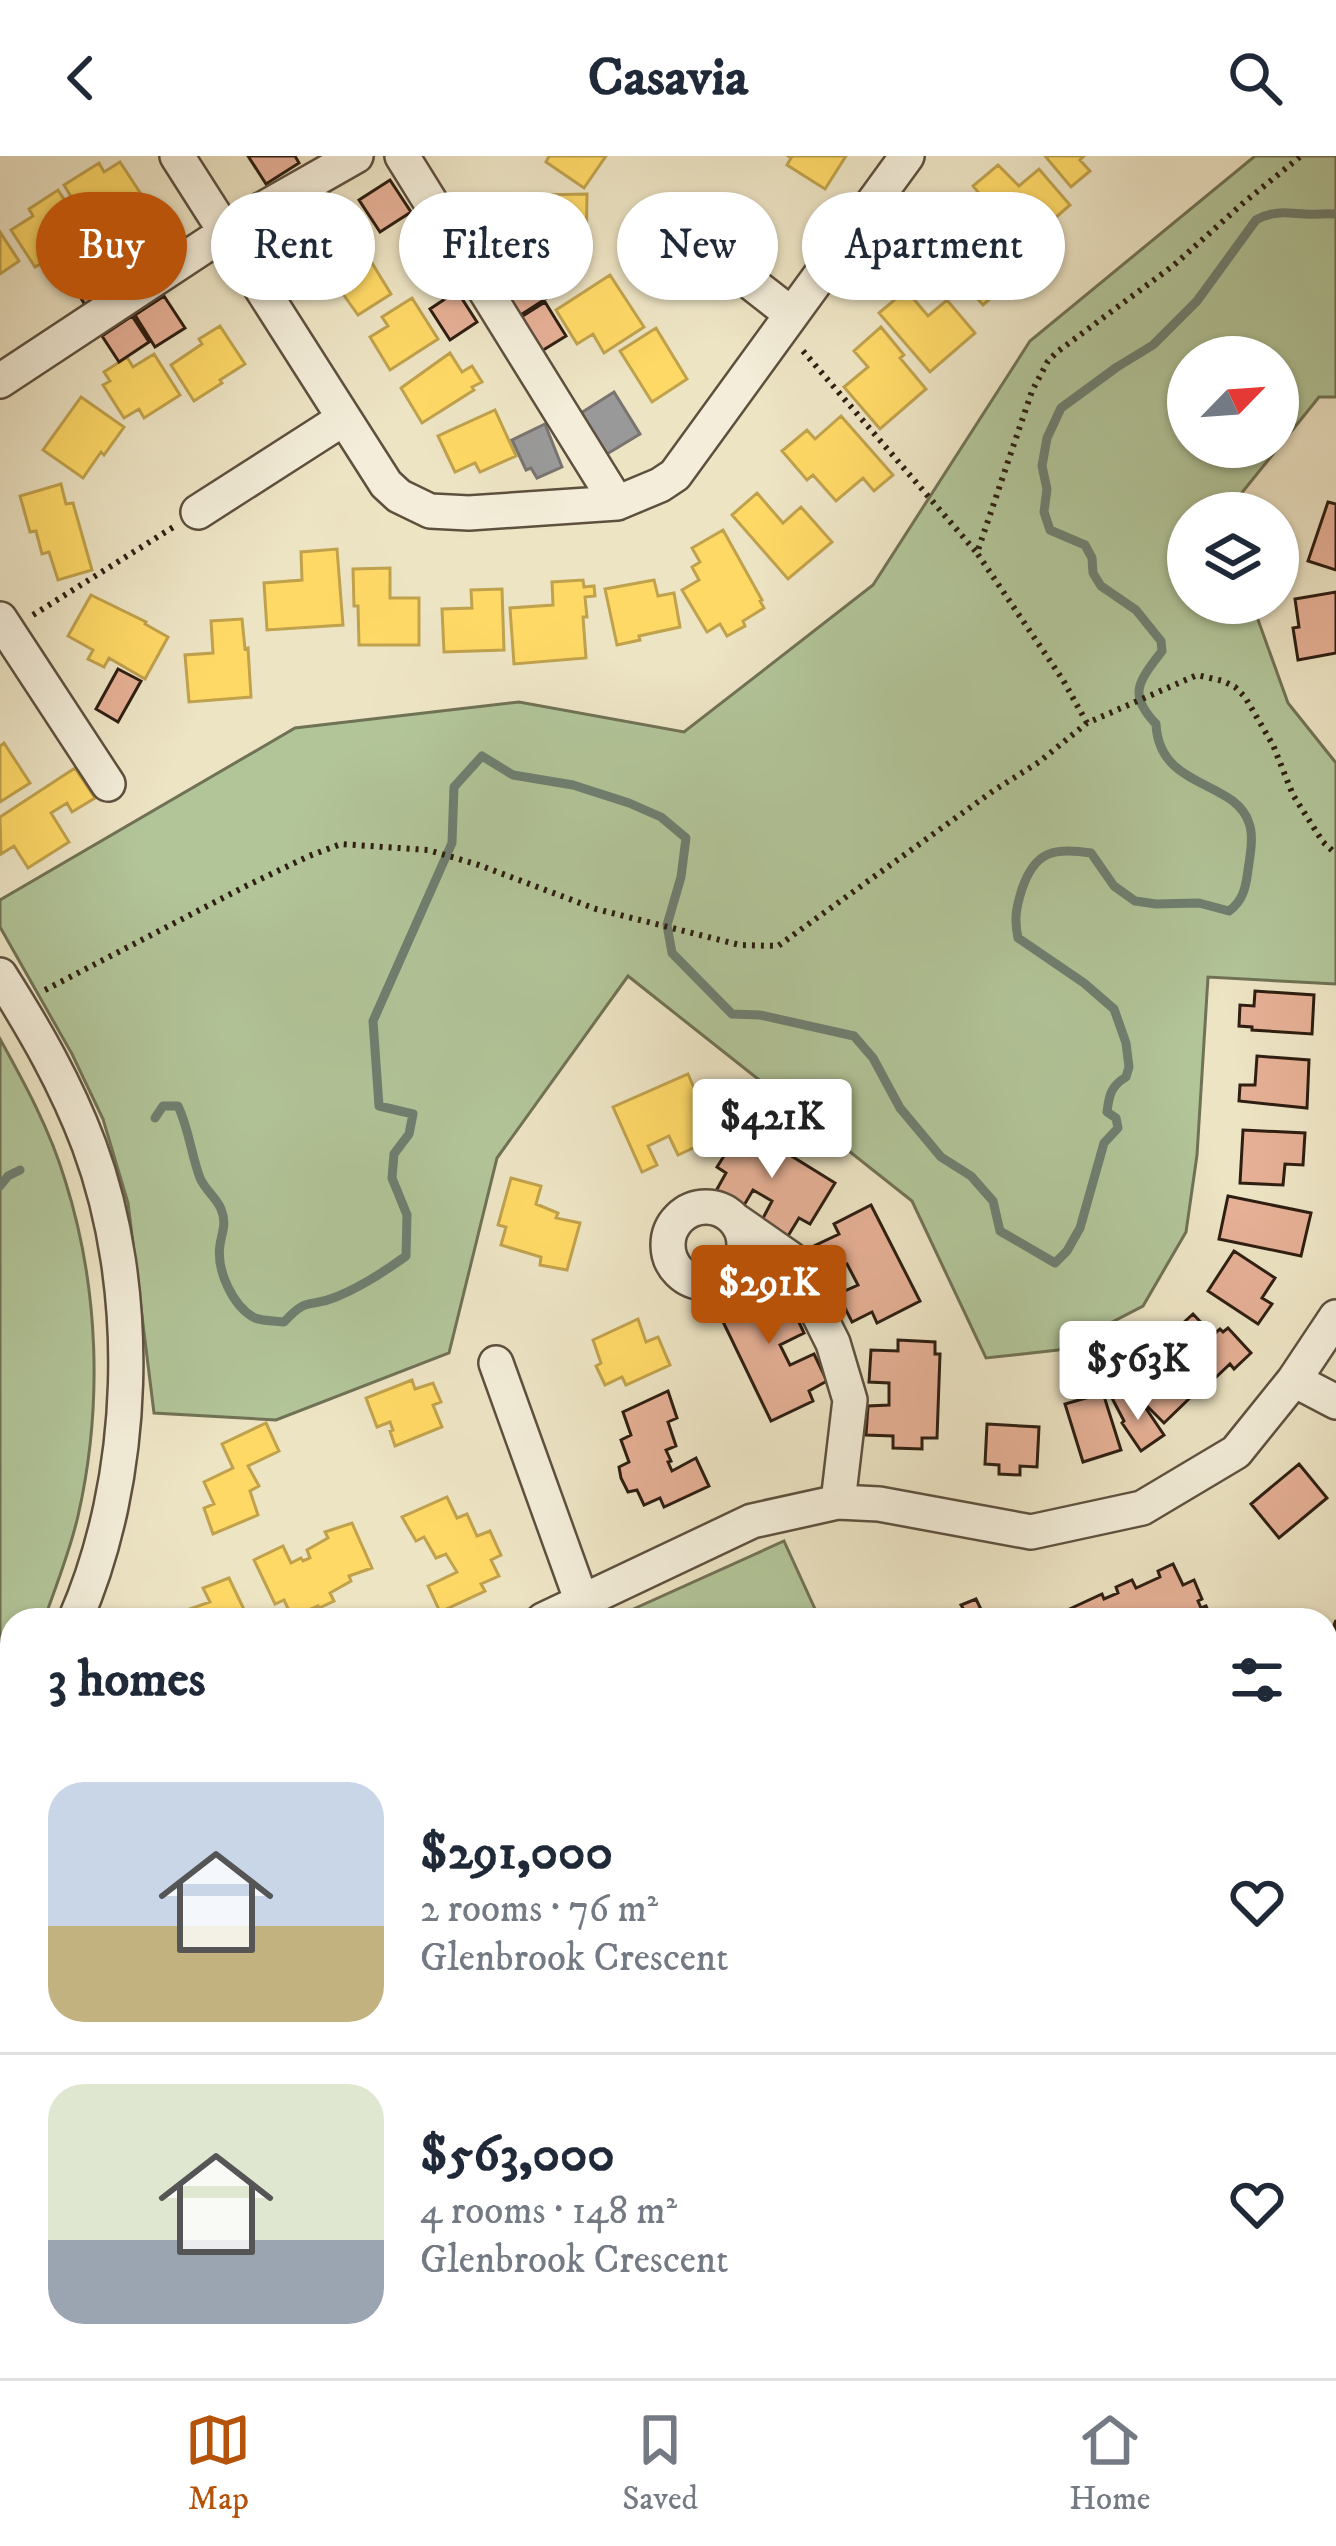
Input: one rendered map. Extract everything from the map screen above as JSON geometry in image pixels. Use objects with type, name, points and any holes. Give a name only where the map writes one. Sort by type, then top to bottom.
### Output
[{"type":"street","points":[[177,156],[211,210]]},
{"type":"street","points":[[294,192],[356,156]]},
{"type":"street","points":[[402,156],[617,503]]},
{"type":"street","points":[[268,300],[386,484],[412,504],[430,511],[469,513],[617,503],[675,475],[795,330],[907,156]]},
{"type":"street","points":[[0,381],[211,241]]},
{"type":"street","points":[[765,300],[795,330]]},
{"type":"street","points":[[198,512],[343,418]]},
{"type":"street","points":[[4,625],[108,784]]},
{"type":"street","points":[[0,975],[50,1056],[90,1148],[120,1288],[124,1373],[117,1475],[94,1574],[80,1608]]},
{"type":"street","points":[[735,1220],[791,1259],[833,1342],[850,1400],[838,1502]]},
{"type":"street","points":[[569,1608],[752,1521],[838,1502],[879,1504],[1031,1532],[1142,1508],[1236,1452],[1294,1380],[1336,1317]]},
{"type":"street","points":[[496,1363],[582,1602]]},
{"type":"street","points":[[1294,1380],[1336,1402]]},
{"type":"path","points":[[976,553],[1032,392],[1048,362],[1174,265],[1300,156]]},
{"type":"path","points":[[795,330],[976,553],[1087,723]]},
{"type":"path","points":[[4,625],[198,512]]},
{"type":"path","points":[[43,991],[244,887],[341,844],[428,850],[596,909],[740,945],[778,946],[992,791],[1040,762],[1087,723],[1197,675],[1235,687],[1245,697],[1273,745],[1293,795],[1336,854]]},
{"type":"green space","points":[[1255,156],[1336,156],[1336,397],[1319,397],[1299,422],[1299,336],[1167,336],[1167,468],[1262,468],[1242,492],[1167,492],[1167,624],[1260,624],[1288,703],[1336,763],[1336,984],[1208,977],[1197,1155],[1186,1232],[1143,1306],[1058,1350],[986,1358],[912,1201],[628,976],[497,1158],[449,1353],[276,1420],[154,1413],[128,1203],[103,1119],[0,927],[0,900],[295,728],[519,702],[684,732],[873,585],[1030,341]]},
{"type":"green space","points":[[0,1039],[52,1143],[76,1221],[91,1304],[94,1390],[78,1516],[48,1608],[0,1608]]},
{"type":"green space","points":[[784,1541],[815,1608],[636,1608]]},
{"type":"building: Homes","points":[[549,156],[606,156],[584,188],[546,162]]},
{"type":"building: Homes","points":[[788,156],[846,156],[825,189],[787,165]]},
{"type":"building: Homes","points":[[1045,156],[1084,156],[1080,160],[1090,171],[1071,187]]},
{"type":"building: Homes","points":[[120,162],[140,192],[68,192],[64,185],[99,163],[104,172]]},
{"type":"building: Homes","points":[[998,165],[1019,186],[1039,169],[1059,192],[978,192],[973,186]]},
{"type":"building: Homes","points":[[36,204],[35,267],[11,230],[33,216],[29,209]]},
{"type":"building: Homes","points":[[0,232],[19,261],[0,274]]},
{"type":"building: Homes","points":[[375,268],[391,294],[358,315],[347,300],[375,300]]},
{"type":"building: Homes","points":[[610,275],[617,286],[617,300],[626,300],[644,327],[604,353],[593,334],[577,344],[556,310],[571,300],[593,300],[593,286]]},
{"type":"building: Homes","points":[[413,300],[438,339],[390,370],[370,337],[388,326],[382,317]]},
{"type":"building: Homes","points":[[894,300],[914,300],[928,316],[947,300],[975,333],[930,372],[879,313]]},
{"type":"building: Homes","points":[[220,326],[245,364],[194,401],[171,365]]},
{"type":"building: Homes","points":[[881,327],[926,389],[880,429],[844,387],[868,367],[854,351]]},
{"type":"building: Homes","points":[[656,328],[687,379],[652,402],[620,351]]},
{"type":"building: Homes","points":[[450,353],[462,372],[472,366],[482,382],[422,423],[401,388]]},
{"type":"building: Homes","points":[[154,354],[180,395],[144,418],[139,409],[124,418],[103,385],[110,381],[104,372],[127,357],[133,367]]},
{"type":"building: Homes","points":[[81,397],[124,427],[83,478],[43,450]]},
{"type":"building: Homes","points":[[495,410],[516,456],[480,472],[475,463],[455,472],[438,436]]},
{"type":"building: Homes","points":[[841,416],[893,475],[874,491],[863,478],[836,501],[813,475],[807,480],[782,451],[807,430],[815,439]]},
{"type":"building: Homes","points":[[61,484],[66,504],[73,503],[92,570],[58,580],[49,552],[42,554],[36,531],[30,532],[20,496]]},
{"type":"building: Homes","points":[[757,493],[783,523],[801,507],[832,542],[788,579],[732,515]]},
{"type":"building: Homes","points":[[723,530],[764,608],[727,636],[720,624],[707,632],[682,590],[699,580],[692,567],[700,562],[692,548]]},
{"type":"building: Homes","points":[[337,549],[343,625],[267,630],[264,583],[302,580],[301,552]]},
{"type":"building: Homes","points":[[390,568],[390,598],[419,598],[419,645],[359,645],[353,569]]},
{"type":"building: Homes","points":[[583,580],[584,587],[594,586],[595,596],[585,597],[586,658],[514,664],[510,608],[553,605],[552,582]]},
{"type":"building: Homes","points":[[654,580],[658,596],[674,593],[680,627],[617,645],[605,589]]},
{"type":"building: Homes","points":[[502,589],[504,650],[444,652],[442,609],[472,608],[471,590]]},
{"type":"building: Homes","points":[[91,595],[168,637],[145,679],[109,658],[104,667],[88,659],[93,650],[68,636]]},
{"type":"building: Homes","points":[[242,619],[251,697],[189,702],[185,655],[213,653],[211,621]]},
{"type":"building: Homes","points":[[4,743],[30,783],[0,802],[0,746]]},
{"type":"building: Homes","points":[[75,768],[95,798],[72,812],[67,803],[51,813],[69,842],[28,868],[14,846],[1,854],[0,817]]},
{"type":"building: Homes","points":[[688,1074],[707,1118],[697,1122],[706,1142],[678,1155],[669,1136],[648,1146],[657,1165],[642,1172],[613,1107]]},
{"type":"building: Homes","points":[[511,1178],[541,1186],[536,1204],[558,1213],[556,1218],[580,1223],[567,1270],[540,1265],[541,1257],[501,1245],[506,1227],[498,1225]]},
{"type":"building: Homes","points":[[638,1319],[646,1342],[658,1337],[670,1365],[626,1385],[622,1377],[605,1385],[596,1366],[601,1363],[593,1340]]},
{"type":"building: Homes","points":[[412,1380],[415,1389],[433,1383],[441,1402],[433,1405],[442,1427],[395,1446],[390,1422],[377,1427],[366,1398]]},
{"type":"building: Homes","points":[[266,1423],[279,1451],[248,1466],[259,1486],[250,1491],[258,1515],[213,1534],[204,1508],[214,1504],[204,1482],[233,1468],[222,1444]]},
{"type":"building: Homes","points":[[447,1497],[457,1518],[467,1514],[477,1536],[490,1531],[501,1555],[491,1560],[499,1576],[481,1584],[485,1591],[438,1608],[428,1586],[457,1572],[446,1554],[436,1558],[424,1537],[416,1541],[402,1517]]},
{"type":"building: Homes","points":[[352,1523],[372,1568],[349,1576],[351,1581],[330,1593],[334,1601],[319,1608],[288,1608],[284,1600],[275,1604],[254,1560],[283,1546],[291,1563],[303,1561],[310,1558],[307,1550],[328,1538],[325,1532]]},
{"type":"building: Homes","points":[[229,1578],[243,1608],[193,1608],[210,1602],[203,1588]]},
{"type":"building: Industry","points":[[614,392],[640,434],[607,454],[581,413]]},
{"type":"building: Industry","points":[[545,424],[562,467],[537,478],[531,468],[526,470],[512,440]]},
{"type":"building: Other","points":[[248,156],[295,156],[299,163],[266,184]]},
{"type":"building: Other","points":[[390,180],[399,194],[399,220],[380,232],[375,224],[375,192],[371,192]]},
{"type":"building: Other","points":[[158,300],[167,300],[185,328],[155,347],[135,315]]},
{"type":"building: Other","points":[[444,300],[463,300],[477,322],[450,340],[430,309]]},
{"type":"building: Other","points":[[509,300],[544,300],[519,316]]},
{"type":"building: Other","points":[[545,302],[566,336],[540,352],[518,319]]},
{"type":"building: Other","points":[[132,316],[149,342],[119,362],[102,336]]},
{"type":"building: Other","points":[[1328,502],[1336,504],[1336,570],[1308,561]]},
{"type":"building: Other","points":[[1336,592],[1336,653],[1298,660],[1293,628],[1299,627],[1299,598]]},
{"type":"building: Other","points":[[118,669],[141,681],[118,722],[96,709]]},
{"type":"building: Other","points":[[1255,991],[1314,995],[1312,1034],[1239,1026],[1240,1005],[1254,1006]]},
{"type":"building: Other","points":[[1257,1056],[1309,1060],[1307,1108],[1239,1101],[1240,1085],[1255,1085]]},
{"type":"building: Other","points":[[743,1126],[835,1183],[810,1224],[799,1218],[788,1236],[762,1220],[772,1201],[753,1190],[743,1207],[716,1191],[726,1173],[717,1167]]},
{"type":"building: Other","points":[[1243,1130],[1305,1133],[1303,1165],[1285,1164],[1283,1185],[1240,1183]]},
{"type":"building: Other","points":[[1228,1196],[1311,1213],[1301,1256],[1219,1239]]},
{"type":"building: Other","points":[[871,1205],[920,1301],[877,1323],[872,1312],[852,1322],[838,1294],[858,1285],[847,1264],[828,1274],[814,1246],[839,1234],[834,1224]]},
{"type":"building: Other","points":[[1234,1251],[1275,1278],[1262,1298],[1272,1304],[1258,1324],[1208,1291]]},
{"type":"building: Other","points":[[775,1270],[782,1284],[757,1296],[767,1317],[791,1305],[804,1333],[780,1345],[790,1365],[814,1354],[827,1381],[809,1391],[813,1401],[771,1421],[712,1299]]},
{"type":"building: Other","points":[[1193,1314],[1213,1335],[1228,1328],[1251,1353],[1234,1369],[1230,1364],[1196,1387],[1164,1350],[1174,1340],[1170,1335]]},
{"type":"building: Other","points":[[898,1340],[935,1342],[935,1354],[940,1354],[937,1438],[922,1438],[922,1449],[893,1448],[893,1436],[866,1435],[868,1406],[889,1405],[889,1383],[869,1382],[871,1350],[898,1351]]},
{"type":"building: Other","points":[[1153,1350],[1194,1394],[1164,1423],[1121,1380]]},
{"type":"building: Other","points":[[668,1391],[677,1418],[668,1422],[676,1446],[666,1450],[668,1462],[672,1471],[696,1458],[709,1486],[664,1507],[660,1498],[644,1505],[637,1490],[628,1492],[621,1478],[619,1467],[629,1462],[621,1440],[631,1435],[623,1412]]},
{"type":"building: Other","points":[[1124,1391],[1135,1412],[1145,1407],[1164,1435],[1141,1451],[1112,1398]]},
{"type":"building: Other","points":[[1103,1393],[1121,1450],[1083,1462],[1065,1404]]},
{"type":"building: Other","points":[[987,1424],[1039,1427],[1037,1467],[1020,1466],[1020,1475],[999,1474],[999,1465],[985,1464]]},
{"type":"building: Other","points":[[1299,1464],[1327,1498],[1279,1538],[1251,1504]]},
{"type":"building: Other","points":[[1173,1564],[1183,1585],[1194,1580],[1201,1608],[1072,1608],[1102,1594],[1104,1599],[1118,1593],[1116,1587],[1132,1580],[1136,1588],[1160,1577],[1158,1571]]},
{"type":"building: Other","points":[[976,1599],[980,1608],[963,1608]]},
{"type":"waterway","points":[[155,1118],[163,1106],[178,1106],[200,1178],[223,1214],[219,1255],[224,1276],[233,1297],[255,1318],[284,1322],[304,1305],[354,1289],[406,1256],[407,1215],[392,1178],[394,1154],[409,1134],[413,1114],[379,1106],[373,1021],[452,843],[454,787],[482,756],[513,775],[573,785],[629,803],[661,817],[686,838],[667,925],[672,953],[732,1014],[760,1015],[854,1036],[873,1058],[900,1108],[941,1157],[971,1176],[993,1201],[1000,1231],[1055,1263],[1080,1228],[1104,1143],[1118,1128],[1116,1118],[1107,1112],[1114,1088],[1129,1067],[1114,1009],[1018,938],[1017,908],[1027,876],[1048,854],[1091,853],[1114,886],[1135,901],[1199,903],[1229,911],[1245,888],[1251,840],[1241,809],[1170,761],[1160,745],[1156,724],[1141,704],[1140,688],[1162,651],[1161,641],[1136,610],[1101,586],[1085,545],[1050,530],[1044,512],[1047,489],[1042,466],[1047,438],[1061,408],[1153,345],[1197,301],[1256,220],[1280,213],[1336,214]]},
{"type":"waterway","points":[[0,1186],[20,1170]]}]
